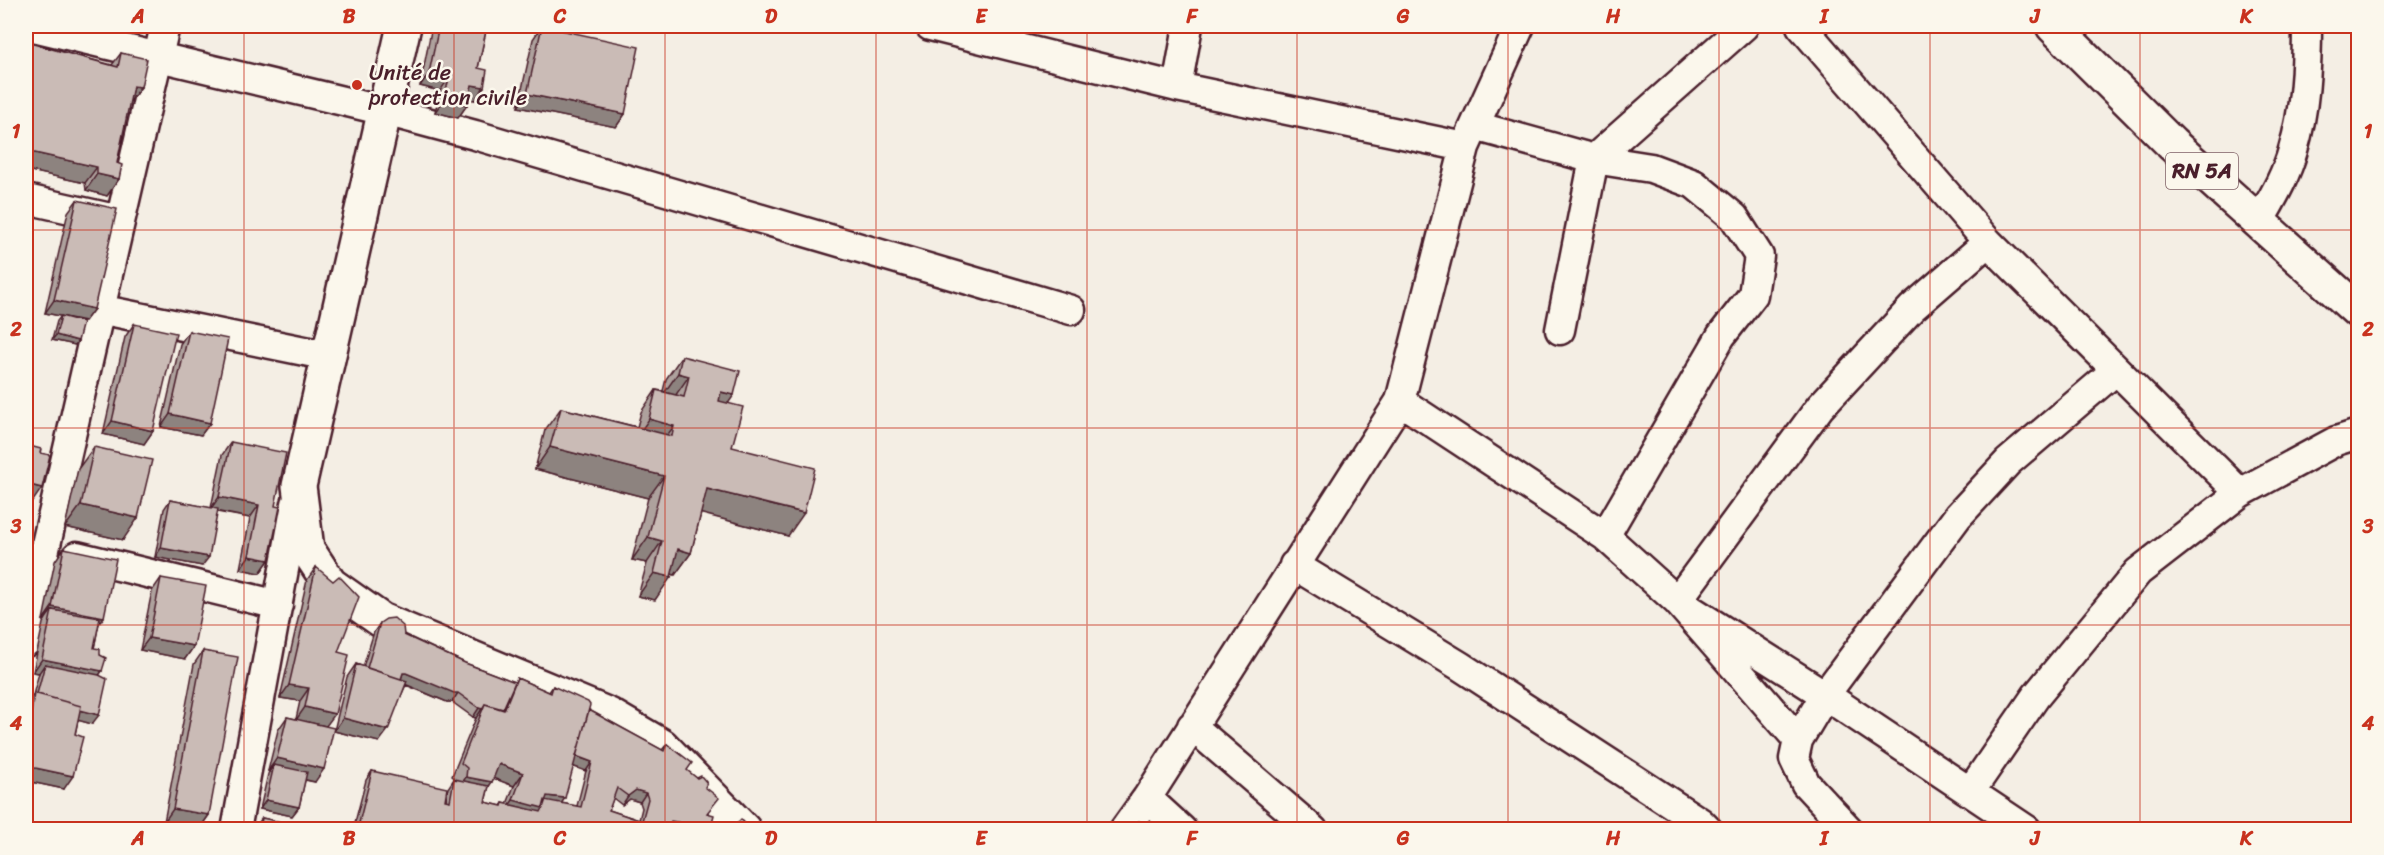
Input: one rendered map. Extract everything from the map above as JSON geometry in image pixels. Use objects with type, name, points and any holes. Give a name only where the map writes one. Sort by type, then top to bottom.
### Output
[{"type":"main road","points":[[404,26],[299,486],[307,549],[330,584],[381,620],[618,720],[662,746],[738,827]]},
{"type":"main road","name":"RN 5A","points":[[2053,26],[2172,144],[2358,311]]},
{"type":"street","points":[[29,26],[385,111],[475,135],[1071,310]]},
{"type":"street","points":[[26,642],[35,546],[99,309],[165,26]]},
{"type":"street","points":[[930,26],[1177,87],[1651,168],[1694,184],[1734,217],[1760,256],[1754,296],[1721,336],[1605,536]]},
{"type":"street","points":[[1177,87],[1188,26]]},
{"type":"street","points":[[1124,830],[1147,798],[1400,400],[1470,136],[1520,26]]},
{"type":"street","points":[[1560,330],[1594,159],[1744,26]]},
{"type":"street","points":[[1801,26],[1988,242],[2240,494]]},
{"type":"street","points":[[2259,222],[2280,184],[2293,151],[2303,101],[2307,26]]},
{"type":"street","points":[[26,199],[120,220]]},
{"type":"street","points":[[1677,602],[1820,407],[1912,308],[1988,242]]},
{"type":"street","points":[[99,309],[329,356]]},
{"type":"street","points":[[1849,830],[1806,784],[1794,759],[1798,740],[1825,695],[1958,516],[2008,462],[2115,371]]},
{"type":"street","points":[[1400,400],[1605,536],[1677,602],[1798,740]]},
{"type":"street","points":[[1970,792],[2036,696],[2139,572],[2240,494],[2336,441],[2358,434]]},
{"type":"street","points":[[245,821],[299,486]]},
{"type":"street","points":[[35,546],[278,605]]},
{"type":"street","points":[[1294,566],[1548,722],[1651,789],[1708,830]]},
{"type":"street","points":[[1677,602],[1825,695],[2027,830]]},
{"type":"street","points":[[1192,726],[1313,830]]},
{"type":"street","points":[[1147,798],[1182,830]]},
{"type":"building","points":[[439,26],[487,26],[478,68],[487,70],[484,87],[472,85],[467,105],[444,99],[449,78],[429,73]]},
{"type":"building","points":[[542,26],[639,47],[625,114],[527,94]]},
{"type":"building","points":[[26,42],[118,67],[121,53],[147,59],[141,87],[133,86],[117,163],[122,165],[119,179],[97,174],[97,167],[26,151]]},
{"type":"building","points":[[77,200],[117,209],[94,309],[54,300]]},
{"type":"building","points":[[61,316],[83,322],[78,341],[56,335]]},
{"type":"building","points":[[134,324],[176,333],[153,431],[112,421]]},
{"type":"building","points":[[189,331],[228,339],[210,423],[170,414]]},
{"type":"building","points":[[682,356],[740,371],[734,395],[721,392],[719,401],[743,407],[732,447],[815,468],[804,513],[707,489],[691,553],[678,549],[671,577],[654,573],[662,541],[648,537],[664,476],[550,447],[561,408],[672,436],[674,426],[649,419],[656,390],[684,397],[689,376],[678,373]]},
{"type":"building","points":[[231,442],[286,453],[275,506],[280,507],[269,560],[249,556],[259,505],[219,497]]},
{"type":"building","points":[[26,445],[41,449],[40,453],[50,455],[42,488],[26,484]]},
{"type":"building","points":[[94,447],[152,460],[138,518],[81,505]]},
{"type":"building","points":[[170,500],[218,509],[209,557],[161,548]]},
{"type":"building","points":[[64,548],[116,559],[104,617],[52,607]]},
{"type":"building","points":[[316,567],[333,581],[339,576],[359,597],[338,652],[349,655],[335,714],[305,707],[309,688],[289,685]]},
{"type":"building","points":[[161,578],[206,586],[194,646],[149,638]]},
{"type":"building","points":[[52,610],[100,618],[94,648],[100,649],[100,655],[106,658],[102,671],[42,659]]},
{"type":"building","points":[[394,618],[403,626],[404,635],[465,663],[515,682],[503,709],[485,704],[482,709],[479,708],[458,693],[406,673],[403,673],[401,679],[367,668],[380,623]]},
{"type":"building","points":[[203,651],[238,657],[209,815],[173,809]]},
{"type":"building","points":[[45,664],[99,675],[107,679],[99,715],[80,710],[81,706],[37,694]]},
{"type":"building","points":[[356,664],[407,681],[388,730],[343,718]]},
{"type":"building","points":[[517,678],[551,693],[553,686],[590,705],[565,798],[547,796],[543,808],[513,800],[523,773],[499,764],[492,782],[466,777],[467,768],[461,763],[485,704],[504,710]]},
{"type":"building","points":[[34,693],[81,706],[75,734],[83,737],[73,776],[26,766]]},
{"type":"building","points":[[589,710],[664,751],[667,744],[692,763],[687,770],[697,778],[701,776],[707,783],[705,787],[719,798],[707,813],[714,815],[710,830],[693,830],[677,826],[678,822],[671,821],[669,830],[384,830],[359,823],[372,771],[447,788],[445,800],[450,801],[454,779],[489,786],[485,802],[502,806],[503,803],[541,812],[545,800],[581,807],[592,762],[576,756]],"holes":[[[617,788],[628,796],[636,790],[646,793],[648,799],[642,821],[609,810]]]},
{"type":"building","points":[[287,717],[334,728],[324,769],[277,758]]},
{"type":"building","points":[[274,765],[307,772],[299,807],[266,800]]},
{"type":"building","points":[[28,791],[31,830],[26,830],[26,792]]},
{"type":"building","points":[[262,818],[318,830],[260,830]]},
{"type":"building","points":[[741,819],[751,830],[730,830]]},
{"type":"building","points":[[1139,821],[1151,830],[1133,830]]},
{"type":"place","name":"Unité de protection civile","points":[[357,85]]}]
